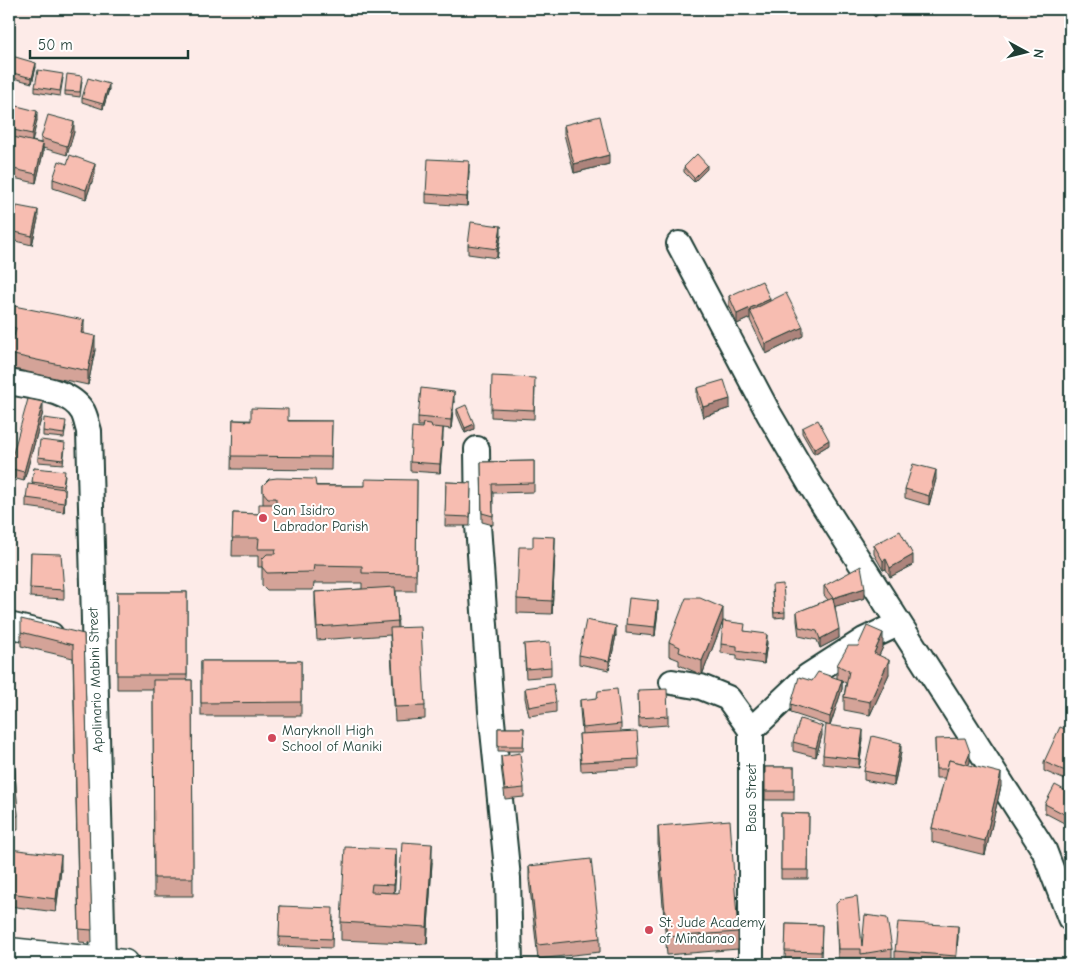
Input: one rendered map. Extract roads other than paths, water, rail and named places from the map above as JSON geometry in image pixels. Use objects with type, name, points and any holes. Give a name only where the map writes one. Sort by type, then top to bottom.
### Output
[{"type":"highway","points":[[9,952],[110,964]]},
{"type":"street","points":[[679,244],[774,422],[810,484],[1044,850],[1070,918]]},
{"type":"street","name":"Apolinario Mabini Street","points":[[9,382],[59,393],[73,400],[83,412],[89,431],[93,645],[110,964]]},
{"type":"street","points":[[477,449],[478,525],[491,710],[508,878],[510,964]]},
{"type":"street","points":[[672,682],[702,687],[728,698],[752,730],[808,676],[864,640],[898,624]]},
{"type":"street","points":[[9,625],[93,645]]},
{"type":"street","name":"Basa Street","points":[[751,964],[752,730]]},
{"type":"place","name":"San Isidro Labrador Parish","points":[[263,518]]},
{"type":"place","name":"Maryknoll High School of Maniki","points":[[272,738]]},
{"type":"place","name":"St. Jude Academy of Mindanao","points":[[649,930]]}]
